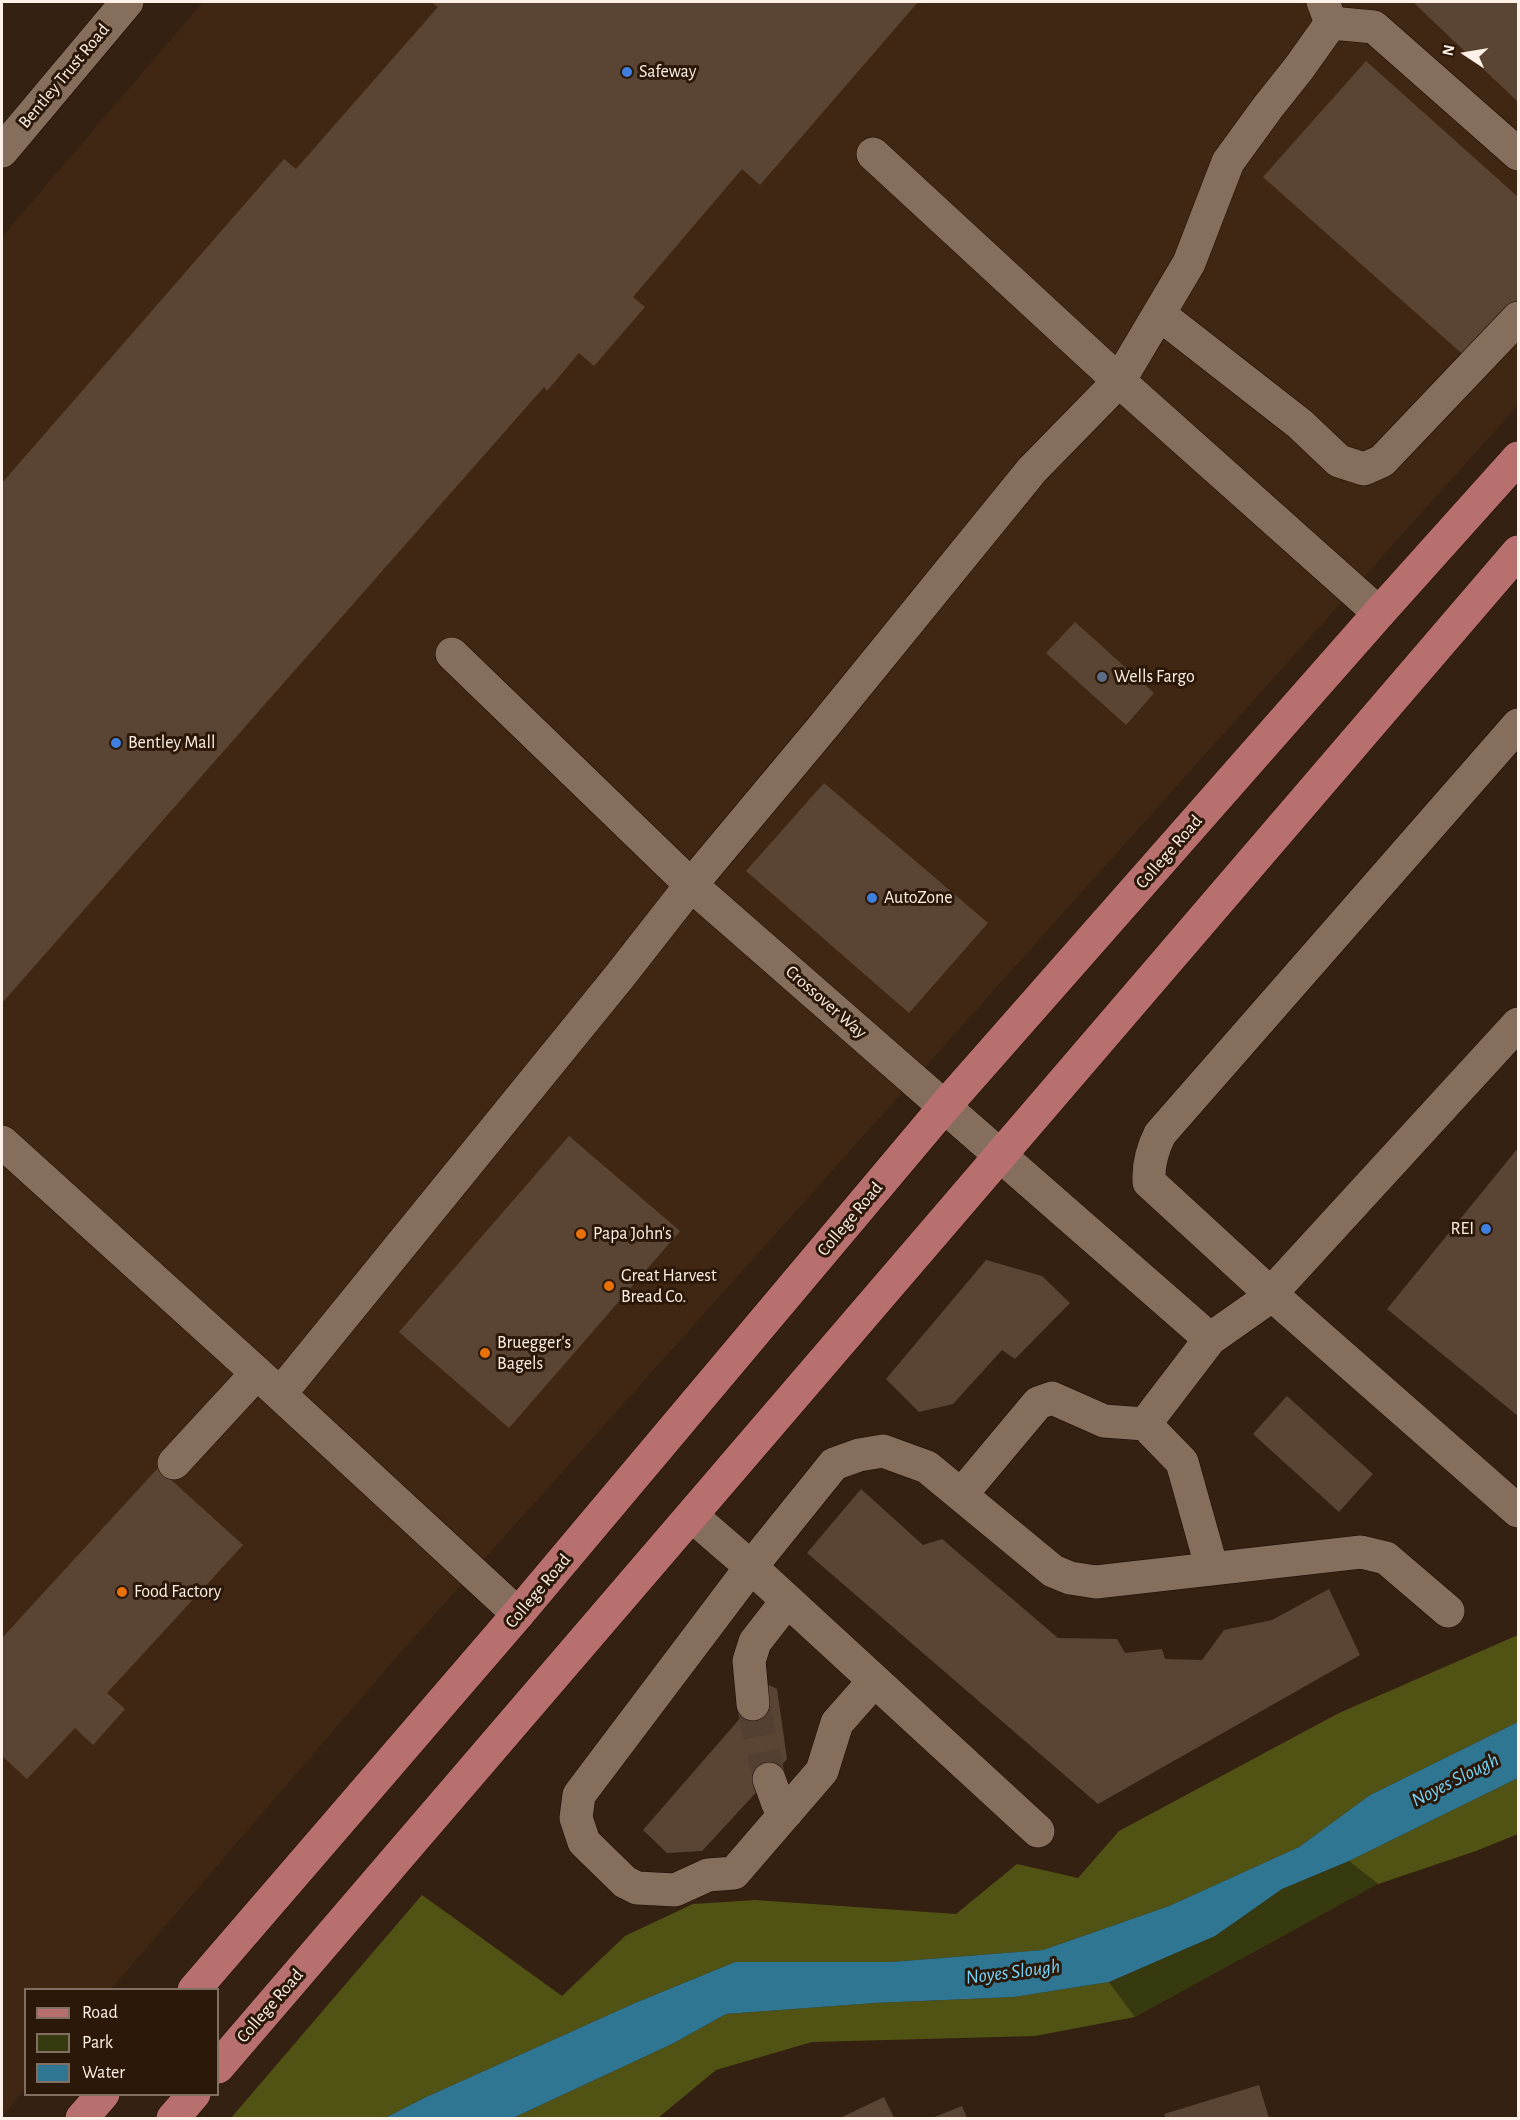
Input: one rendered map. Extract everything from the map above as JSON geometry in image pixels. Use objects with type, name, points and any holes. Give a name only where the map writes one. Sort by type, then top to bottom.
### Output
[{"type":"main road","name":"College Road","points":[[195,1988],[518,1614],[945,1106],[1518,458]]},
{"type":"main road","name":"College Road","points":[[219,2066],[1518,552]]},
{"type":"main road","points":[[82,2118],[101,2096]]},
{"type":"main road","points":[[173,2118],[192,2096]]},
{"type":"street","name":"Bentley Trust Road","points":[[2,151],[127,2]]},
{"type":"street","points":[[174,1463],[269,1384],[612,986],[691,885],[1032,470],[1119,381],[1189,263],[1228,162],[1299,68],[1327,12],[1374,27],[1518,154]]},
{"type":"street","points":[[873,154],[1119,381],[1379,613]]},
{"type":"street","points":[[1159,314],[1300,424],[1339,461],[1364,469],[1383,461],[1518,318]]},
{"type":"street","name":"Crossover Way","points":[[452,654],[691,885],[1210,1339]]},
{"type":"street","points":[[1518,725],[1160,1134],[1148,1168],[1149,1182],[1271,1294],[1518,1511]]},
{"type":"street","points":[[1145,1424],[1210,1339],[1271,1294],[1518,1024]]},
{"type":"street","points":[[2,1142],[518,1614]]},
{"type":"street","points":[[961,1495],[1038,1403],[1052,1398],[1104,1421],[1145,1424],[1182,1462],[1212,1569]]},
{"type":"street","points":[[874,1681],[837,1723],[822,1771],[734,1874],[708,1875],[675,1890],[637,1888],[624,1882],[584,1842],[576,1818],[579,1795],[751,1567],[834,1464],[858,1455],[883,1452],[927,1467],[1053,1571],[1070,1578],[1096,1582],[1361,1552],[1386,1558],[1448,1611]]},
{"type":"street","points":[[692,1516],[751,1567],[1038,1831]]},
{"type":"street","points":[[753,1704],[748,1661],[755,1642],[786,1601]]},
{"type":"street","points":[[769,1779],[778,1804],[787,1812]]},
{"type":"shaded area","points":[[203,2],[1518,2],[1518,405],[400,1653],[112,1988],[24,1988],[24,2090],[2,2117],[2,237]]},
{"type":"shaded area","points":[[1518,1635],[1518,1722],[1370,1795],[1299,1847],[1169,1906],[1043,1950],[891,1962],[735,1962],[635,2003],[424,2098],[385,2118],[231,2118],[422,1895],[562,1996],[625,1936],[693,1904],[755,1900],[956,1914],[1017,1864],[1078,1878],[1119,1831],[1339,1713]]},
{"type":"shaded area","points":[[1518,1778],[1518,1834],[1476,1851],[1378,1884],[1349,1861]]},
{"type":"shaded area","points":[[1109,1982],[1135,2017],[1035,2036],[812,2042],[716,2070],[658,2118],[513,2118],[674,2043],[726,2014],[875,2003],[1014,1997]]},
{"type":"green space","points":[[1349,1861],[1378,1884],[1135,2017],[1109,1982],[1215,1936],[1282,1889]]},
{"type":"water","name":"Noyes Slough","points":[[1518,1722],[1518,1778],[1349,1861],[1282,1889],[1215,1936],[1109,1982],[1014,1997],[875,2003],[726,2014],[674,2043],[513,2118],[385,2118],[424,2098],[635,2003],[735,1962],[891,1962],[1043,1950],[1169,1906],[1299,1847],[1370,1795]]},
{"type":"building","name":"Bentley Mall","points":[[431,2],[918,2],[760,185],[742,169],[633,297],[645,307],[594,366],[579,353],[547,391],[544,387],[2,1003],[2,483],[284,159],[296,169],[438,7]]},
{"type":"building","points":[[1413,2],[1518,2],[1518,102]]},
{"type":"building","points":[[1366,61],[1518,197],[1518,302],[1468,359],[1263,177]]},
{"type":"building","points":[[1075,622],[1154,693],[1126,725],[1046,653]]},
{"type":"building","points":[[824,783],[988,923],[909,1013],[746,871]]},
{"type":"building","points":[[569,1136],[680,1231],[509,1428],[399,1332]]},
{"type":"building","name":"REI","points":[[1518,1148],[1518,1416],[1387,1309]]},
{"type":"building","points":[[986,1260],[1042,1276],[1070,1303],[1015,1359],[1002,1350],[953,1404],[919,1412],[886,1379]]},
{"type":"building","points":[[1287,1396],[1373,1474],[1339,1512],[1253,1434]]},
{"type":"building","name":"Food Factory","points":[[158,1468],[243,1545],[107,1693],[125,1709],[93,1745],[75,1728],[27,1779],[2,1756],[2,1638]]},
{"type":"building","points":[[861,1489],[923,1545],[942,1539],[1058,1638],[1117,1639],[1125,1653],[1162,1649],[1165,1659],[1202,1660],[1224,1630],[1272,1620],[1329,1589],[1360,1655],[1098,1804],[807,1553]]},
{"type":"building","points":[[769,1685],[777,1689],[787,1759],[702,1851],[667,1853],[643,1830]]},
{"type":"building","points":[[1259,2085],[1269,2118],[1166,2118],[1164,2114]]},
{"type":"building","points":[[884,2097],[894,2118],[840,2118]]},
{"type":"building","points":[[962,2106],[967,2118],[932,2118]]},
{"type":"tunnel","points":[[753,1704],[769,1779]]},
{"type":"place","name":"Safeway","points":[[627,72]]},
{"type":"place","name":"Wells Fargo","points":[[1102,677]]},
{"type":"place","name":"Bentley Mall","points":[[116,743]]},
{"type":"place","name":"AutoZone","points":[[872,898]]},
{"type":"place","name":"REI","points":[[1486,1229]]},
{"type":"place","name":"Papa John's","points":[[581,1234]]},
{"type":"place","name":"Great Harvest Bread Co.","points":[[609,1286]]},
{"type":"place","name":"Bruegger's Bagels","points":[[485,1353]]},
{"type":"place","name":"Food Factory","points":[[122,1592]]}]
